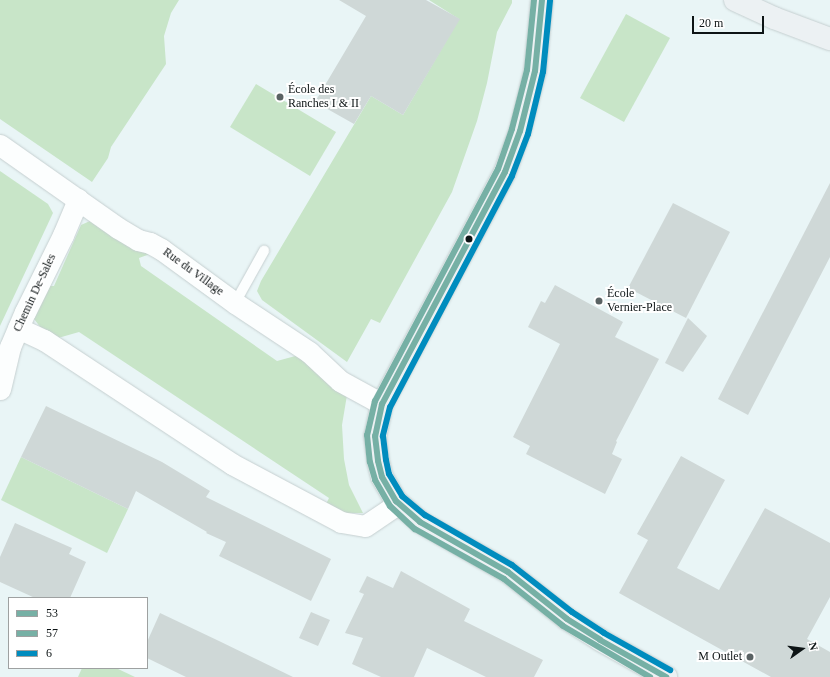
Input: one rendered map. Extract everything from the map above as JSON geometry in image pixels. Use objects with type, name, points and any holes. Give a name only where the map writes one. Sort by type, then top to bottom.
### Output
[{"type":"street","points":[[558,0],[542,10],[535,71],[520,131],[505,172],[382,404],[375,436],[378,461],[382,477],[398,504],[426,525],[508,572],[567,619],[600,640],[666,677]]},
{"type":"street","points":[[735,0],[774,18],[830,39]]},
{"type":"street","name":"Rue du Village","points":[[0,146],[138,240],[150,243],[161,249],[235,303],[309,352],[340,381],[382,404]]},
{"type":"street","name":"Chemin De-Sales","points":[[0,388],[10,347],[78,199]]},
{"type":"street","points":[[18,328],[44,340],[232,464],[341,522],[365,526],[398,504]]},
{"type":"lane","points":[[235,303],[264,251]]},
{"type":"green space","points":[[0,0],[179,0],[171,13],[164,36],[166,64],[111,147],[108,158],[92,182],[0,119]]},
{"type":"green space","points":[[429,0],[512,0],[512,3],[497,32],[487,83],[477,121],[452,192],[380,323],[371,319],[347,362],[262,300],[257,291],[261,281],[371,96],[403,115],[459,19]]},
{"type":"green space","points":[[626,14],[670,38],[624,122],[580,98]]},
{"type":"green space","points":[[256,84],[336,132],[310,176],[230,127]]},
{"type":"green space","points":[[0,171],[48,204],[53,213],[0,326]]},
{"type":"green space","points":[[90,221],[150,254],[139,258],[141,266],[277,361],[299,355],[347,395],[342,425],[344,459],[349,485],[363,513],[344,513],[326,504],[329,498],[79,332],[58,338],[41,328],[34,319],[33,315],[47,286],[54,286],[81,225]]},
{"type":"green space","points":[[21,457],[128,509],[107,553],[1,500]]},
{"type":"green space","points":[[82,669],[118,669],[135,677],[78,677]]},
{"type":"building","points":[[339,0],[426,0],[460,19],[403,115],[371,96],[354,124],[315,102],[366,16]]},
{"type":"building","points":[[830,183],[830,257],[748,415],[718,399]]},
{"type":"building","points":[[673,203],[730,232],[686,318],[628,288]]},
{"type":"building","points":[[555,285],[623,322],[615,337],[659,359],[616,441],[617,442],[612,454],[622,459],[605,494],[526,454],[530,446],[513,437],[560,344],[528,327],[541,301],[545,303]]},
{"type":"building","points":[[688,318],[707,336],[683,372],[665,363]]},
{"type":"building","points":[[46,406],[162,462],[210,491],[206,497],[331,559],[311,601],[219,556],[226,542],[206,533],[207,532],[136,491],[128,509],[21,457]]},
{"type":"building","points":[[681,456],[725,480],[677,568],[719,590],[765,508],[830,543],[830,597],[807,639],[830,652],[830,677],[771,677],[619,593],[648,540],[637,534]]},
{"type":"building","points":[[15,523],[72,548],[69,554],[86,562],[70,597],[33,597],[0,582],[0,557]]},
{"type":"building","points":[[401,571],[470,609],[464,621],[543,660],[534,677],[486,677],[427,648],[414,677],[381,677],[352,664],[363,638],[345,633],[364,594],[359,592],[367,576],[393,588]]},
{"type":"building","points":[[311,612],[330,620],[318,646],[299,638]]},
{"type":"building","points":[[160,613],[293,677],[186,677],[148,658],[148,640]]},
{"type":"transit line","name":"57","points":[[534,0],[527,70],[512,129],[498,169],[375,401],[367,435],[370,462],[375,480],[390,506],[415,529],[504,579],[563,626],[650,677]]},
{"type":"transit line","name":"53","points":[[542,0],[535,71],[520,131],[505,172],[382,404],[375,436],[378,461],[382,477],[396,501],[420,522],[508,572],[567,619],[600,640],[666,677]]},
{"type":"transit line","name":"6","points":[[550,1],[543,72],[528,134],[512,176],[390,407],[383,436],[386,460],[389,474],[402,496],[425,515],[512,565],[572,612],[604,633],[670,670]]},
{"type":"place","name":"École des Ranches I & II","points":[[280,97]]},
{"type":"place","name":"École Vernier-Place","points":[[599,301]]},
{"type":"place","name":"M Outlet","points":[[750,657]]}]
